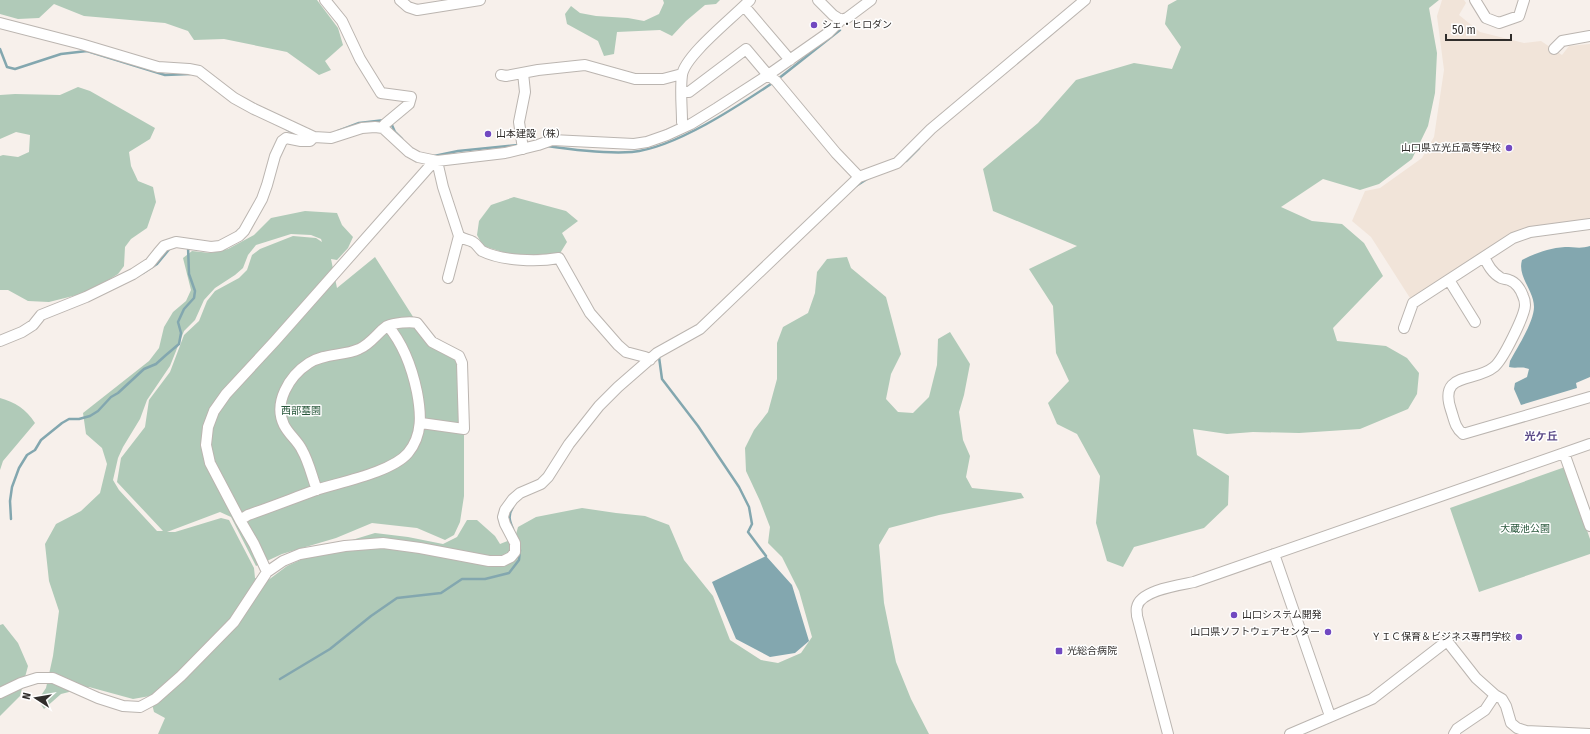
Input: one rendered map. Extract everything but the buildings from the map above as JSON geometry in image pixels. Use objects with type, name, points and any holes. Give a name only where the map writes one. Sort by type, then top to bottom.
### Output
[{"type":"street","points":[[325,0],[342,21],[360,59],[381,93],[411,97],[409,104],[385,124],[383,128]]},
{"type":"street","points":[[400,0],[408,7],[417,10],[480,0]]},
{"type":"street","points":[[818,0],[841,20]]},
{"type":"street","points":[[0,23],[81,44],[158,67],[200,71],[234,98],[314,137],[331,138],[362,128],[383,128],[408,152],[418,157],[437,161],[505,153],[552,140],[634,144],[646,142],[684,127],[717,108],[790,60],[828,33],[841,20],[847,18],[871,0]]},
{"type":"street","points":[[0,693],[21,683],[37,678],[53,678],[98,698],[123,706],[140,707],[155,699],[181,676],[234,622],[267,572],[283,561],[300,554],[345,546],[383,543],[420,548],[489,561],[503,561],[511,558],[515,552],[515,543],[505,524],[503,517],[505,510],[512,499],[520,492],[541,484],[548,477],[569,444],[599,406],[618,387],[657,354],[700,329],[859,177],[897,163],[931,129],[1085,0]]},
{"type":"street","points":[[1475,0],[1486,18],[1499,23],[1519,16],[1524,0]]},
{"type":"street","points":[[684,127],[682,122],[682,74],[686,66],[699,49],[747,3],[790,60]]},
{"type":"street","points":[[1554,49],[1562,41],[1590,36]]},
{"type":"street","points":[[682,92],[689,92],[746,49],[768,75],[776,81],[836,153],[859,177]]},
{"type":"street","points":[[502,75],[506,76],[538,70],[584,65],[635,79],[663,79],[682,74]]},
{"type":"street","points":[[523,73],[525,92],[519,122],[523,149]]},
{"type":"street","points":[[0,341],[22,332],[33,325],[41,315],[86,297],[133,274],[150,264],[164,246],[176,242],[211,247],[220,246],[240,236],[244,232],[262,199],[275,156],[282,141],[286,138],[310,141],[314,137]]},
{"type":"street","points":[[437,161],[443,187],[459,236],[448,278]]},
{"type":"street","points":[[267,572],[254,544],[210,464],[206,445],[208,427],[214,411],[226,394],[429,167],[437,161]]},
{"type":"street","points":[[1404,328],[1413,303],[1514,238],[1530,232],[1590,224]]},
{"type":"street","points":[[459,236],[473,242],[482,250],[519,260],[559,258],[590,313],[618,345],[626,352],[645,357],[650,360]]},
{"type":"street","points":[[1484,257],[1491,270],[1501,278],[1510,280],[1518,286],[1525,305],[1522,316],[1501,360],[1487,372],[1456,381],[1449,389],[1448,399],[1458,430],[1463,434],[1590,397]]},
{"type":"street","points":[[1449,280],[1475,322]]},
{"type":"street","points":[[317,490],[304,452],[298,442],[285,427],[281,418],[280,408],[283,395],[291,380],[299,371],[310,363],[327,356],[359,349],[370,342],[388,326],[412,322],[417,323],[432,342],[459,356],[462,363],[464,429],[421,423]]},
{"type":"street","points":[[240,520],[248,515],[317,490],[361,477],[398,462],[409,452],[416,440],[421,423],[419,400],[414,375],[407,355],[388,326]]},
{"type":"street","points":[[1168,734],[1137,616],[1137,606],[1142,599],[1150,593],[1194,582],[1590,444]]},
{"type":"street","points":[[1564,453],[1590,526]]},
{"type":"street","points":[[1274,554],[1330,716]]},
{"type":"street","points":[[1290,734],[1372,699],[1447,641],[1468,669],[1495,696],[1502,699],[1512,723],[1521,730],[1590,734]]},
{"type":"street","points":[[1454,734],[1457,729],[1473,720],[1485,710],[1495,696]]},
{"type":"shaded area","name":"山口県立光丘高等学校","points":[[1442,0],[1464,0],[1466,3],[1459,15],[1480,32],[1524,43],[1541,41],[1562,55],[1569,46],[1590,44],[1590,221],[1530,229],[1416,298],[1410,298],[1371,237],[1352,221],[1365,191],[1380,188],[1422,158],[1434,137],[1444,70],[1437,16]]},
{"type":"green space","points":[[0,0],[317,0],[338,28],[343,45],[325,61],[331,70],[319,75],[287,52],[224,39],[194,40],[188,31],[165,23],[84,16],[54,4],[39,18],[18,19],[0,14]]},
{"type":"green space","points":[[663,0],[720,0],[716,4],[705,5],[686,21],[672,36],[660,30],[617,32],[614,54],[604,56],[598,41],[567,24],[565,14],[571,6],[580,13],[644,21],[659,14],[664,3]]},
{"type":"green space","points":[[1177,0],[1439,0],[1429,8],[1437,53],[1435,93],[1428,126],[1412,159],[1379,184],[1360,190],[1323,179],[1281,207],[1312,221],[1342,224],[1364,243],[1383,276],[1333,328],[1337,341],[1386,346],[1407,358],[1419,373],[1417,394],[1408,409],[1360,429],[1299,433],[1253,432],[1227,434],[1193,429],[1197,455],[1229,476],[1228,505],[1204,528],[1134,547],[1123,567],[1107,561],[1096,523],[1100,476],[1077,434],[1057,424],[1048,403],[1069,381],[1056,353],[1053,306],[1029,269],[1077,246],[993,211],[983,169],[1038,123],[1076,80],[1134,63],[1172,69],[1181,47],[1165,24],[1168,5]]},
{"type":"green space","points":[[78,87],[90,91],[155,128],[150,139],[129,152],[131,166],[138,181],[153,187],[156,202],[147,228],[131,239],[125,247],[124,266],[118,274],[89,292],[49,302],[28,301],[8,290],[0,290],[0,156],[18,157],[29,152],[30,135],[16,132],[0,139],[0,95],[60,95]]},
{"type":"green space","points":[[514,197],[566,211],[578,221],[562,233],[567,242],[559,255],[519,257],[483,246],[477,235],[479,221],[491,205]]},
{"type":"green space","name":"西部墓園","points":[[305,211],[337,213],[342,225],[353,237],[348,248],[337,260],[331,259],[337,288],[375,257],[417,323],[432,342],[459,356],[464,429],[464,496],[460,522],[454,535],[445,540],[417,528],[372,523],[336,538],[282,554],[256,566],[231,517],[220,512],[167,532],[175,532],[221,518],[229,520],[254,568],[255,578],[267,581],[287,566],[329,547],[375,533],[408,537],[443,544],[457,537],[467,520],[477,520],[495,536],[500,544],[515,538],[518,527],[536,517],[582,508],[645,516],[669,525],[684,560],[713,596],[730,640],[761,660],[778,663],[801,653],[812,637],[799,591],[782,557],[768,543],[770,527],[746,471],[745,448],[754,430],[768,412],[777,379],[777,343],[783,327],[808,313],[815,293],[817,272],[827,259],[847,257],[851,268],[886,297],[901,354],[891,374],[886,399],[898,412],[913,413],[929,397],[937,365],[938,339],[950,332],[970,364],[959,412],[963,440],[970,456],[966,477],[972,488],[1021,493],[1024,498],[939,515],[889,528],[879,545],[884,603],[896,662],[911,699],[929,734],[158,734],[165,718],[154,712],[150,696],[133,699],[89,687],[61,694],[44,709],[38,700],[46,688],[53,656],[59,611],[49,581],[45,544],[56,524],[81,511],[100,493],[107,464],[102,448],[86,434],[83,413],[149,361],[159,348],[164,327],[173,312],[186,301],[191,290],[183,258],[192,251],[210,253],[228,249],[254,235],[271,218]],"holes":[[[291,234],[311,235],[321,239],[322,242],[316,238],[293,236],[260,249],[252,255],[247,270],[239,278],[215,291],[207,301],[199,321],[184,335],[170,372],[149,400],[145,427],[121,458],[117,482],[163,531],[157,531],[119,490],[113,480],[118,458],[140,419],[147,400],[170,366],[184,331],[195,320],[204,300],[215,288],[243,268],[248,255],[256,245]]]},
{"type":"green space","points":[[0,398],[20,407],[35,423],[3,461],[0,470]]},
{"type":"green space","name":"大蔵池公園","points":[[1565,467],[1590,539],[1590,554],[1479,592],[1450,508]]},
{"type":"green space","points":[[3,624],[18,643],[28,666],[20,696],[0,716],[0,625]]},
{"type":"water","points":[[1590,246],[1590,377],[1576,383],[1577,388],[1521,405],[1514,389],[1515,383],[1527,377],[1529,369],[1509,367],[1510,361],[1531,320],[1534,307],[1522,272],[1522,260],[1554,248],[1581,248]]},
{"type":"water","points":[[766,556],[792,585],[809,641],[795,653],[770,657],[736,639],[712,582]]},
{"type":"waterway","points":[[778,79],[840,30]]},
{"type":"waterway","points":[[0,49],[7,67],[15,69],[61,54],[87,51],[165,75],[190,74]]},
{"type":"waterway","points":[[547,146],[600,152],[632,152],[649,149],[667,143],[725,114],[774,82]]},
{"type":"waterway","points":[[338,131],[359,123],[385,120]]},
{"type":"waterway","points":[[391,123],[395,132],[402,139]]},
{"type":"waterway","points":[[286,129],[297,135]]},
{"type":"waterway","points":[[434,156],[458,151],[518,145]]},
{"type":"waterway","points":[[906,161],[919,148]]},
{"type":"waterway","points":[[856,186],[867,179]]},
{"type":"waterway","points":[[11,519],[10,501],[12,487],[19,468],[27,455],[35,450],[41,440],[69,419],[79,419],[90,416],[98,411],[111,397],[118,393],[144,369],[156,364],[179,344],[181,333],[178,322],[184,309],[194,298],[195,291],[189,274],[188,246]]},
{"type":"waterway","points":[[143,273],[157,264],[171,247]]},
{"type":"waterway","points":[[659,357],[662,379],[698,426],[739,487],[749,507],[752,524],[748,532],[766,556]]},
{"type":"waterway","points":[[513,507],[510,513],[513,529]]},
{"type":"waterway","points":[[280,679],[330,649],[371,616],[397,598],[441,593],[462,579],[485,579],[509,573],[519,560],[520,550]]},
{"type":"place","name":"シェ・ヒロダン","points":[[814,25]]},
{"type":"place","name":"山本建設（株）","points":[[488,134]]},
{"type":"place","name":"山口県立光丘高等学校","points":[[1509,148]]},
{"type":"place","name":"山口システム開発","points":[[1234,615]]},
{"type":"place","name":"山口県ソフトウェアセンター","points":[[1328,632]]},
{"type":"place","name":"ＹＩＣ保育＆ビジネス専門学校","points":[[1519,637]]},
{"type":"place","name":"光総合病院","points":[[1059,651]]},
{"type":"district","name":"光ケ丘","points":[[1541,436]]}]
